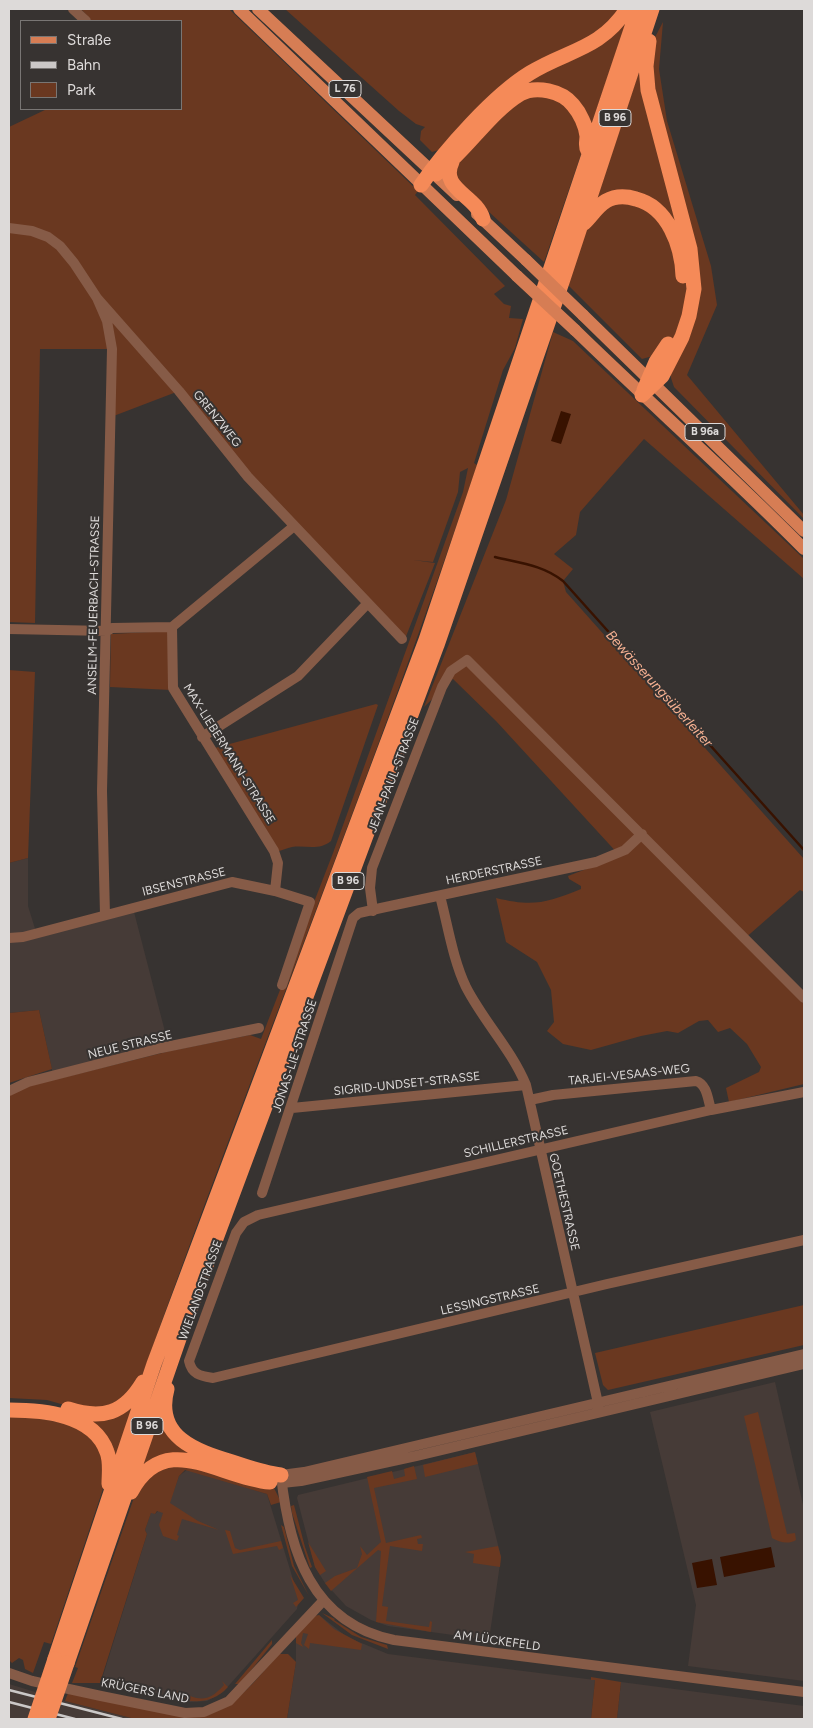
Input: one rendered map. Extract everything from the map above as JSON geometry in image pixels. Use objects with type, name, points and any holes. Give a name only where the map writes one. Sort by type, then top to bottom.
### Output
[{"type":"highway","points":[[421,185],[509,88],[531,72],[593,43],[627,9]]},
{"type":"highway","name":"B 96","points":[[48,1719],[61,1661],[98,1530],[154,1364],[426,640],[638,9]]},
{"type":"highway","points":[[652,9],[654,22],[646,66],[648,90],[690,250],[694,289],[684,332],[662,376],[652,382]]},
{"type":"highway","name":"B 96","points":[[35,1719],[61,1661],[115,1522],[260,1116],[437,645],[652,9]]},
{"type":"highway","points":[[432,173],[452,162],[507,103],[522,93],[536,90],[556,93],[573,104],[585,128],[586,148],[589,154]]},
{"type":"highway","points":[[452,162],[448,171],[449,178],[480,210],[483,219]]},
{"type":"highway","points":[[579,227],[598,207],[607,201],[623,197],[652,205],[661,212],[668,223],[683,264],[684,288],[676,326],[652,382],[642,395]]},
{"type":"highway","points":[[182,1330],[165,1394],[165,1413],[172,1429],[182,1441],[199,1452],[282,1479]]},
{"type":"highway","points":[[9,1401],[42,1402],[82,1413],[103,1414],[115,1411],[128,1403],[154,1364]]},
{"type":"highway","points":[[9,1410],[44,1411],[56,1414],[80,1422],[97,1436],[108,1453],[110,1467],[110,1482],[98,1530]]},
{"type":"highway","points":[[115,1522],[140,1477],[150,1468],[165,1461],[191,1459],[248,1478],[282,1479]]},
{"type":"main road","name":"L 76","points":[[239,9],[421,185]]},
{"type":"main road","name":"L 76","points":[[258,9],[432,173]]},
{"type":"main road","points":[[432,173],[483,219]]},
{"type":"main road","name":"B 96a","points":[[421,185],[728,474],[804,549]]},
{"type":"main road","name":"B 96a","points":[[483,219],[804,531]]},
{"type":"street","points":[[73,9],[85,20]]},
{"type":"street","name":"GRENZWEG","points":[[9,228],[40,234],[48,237],[60,246],[74,263],[97,298],[179,391],[248,477],[293,527],[402,639]]},
{"type":"street","name":"ANSELM-FEUERBACH-STRASSE","points":[[97,298],[107,321],[112,349],[102,791],[105,915]]},
{"type":"street","points":[[9,629],[107,631],[112,628],[172,627],[293,527]]},
{"type":"street","points":[[202,737],[298,676],[367,604]]},
{"type":"street","name":"MAX-LIEBERMANN-STRASSE","points":[[172,627],[173,688],[274,851],[278,863],[275,890]]},
{"type":"street","name":"JEAN-PAUL-STRASSE","points":[[373,910],[370,888],[372,868],[442,687],[451,671],[467,660],[642,834]]},
{"type":"street","points":[[642,834],[804,998]]},
{"type":"street","name":"HERDERSTRASSE","points":[[350,925],[353,918],[360,913],[596,862],[625,850],[642,834]]},
{"type":"street","name":"IBSENSTRASSE","points":[[9,938],[23,937],[232,882],[275,890],[310,902],[282,985]]},
{"type":"street","name":"GOETHESTRASSE","points":[[440,896],[462,978],[482,1014],[518,1065],[526,1085],[599,1408]]},
{"type":"street","name":"JONAS-LIE-STRASSE","points":[[262,1193],[292,1108],[350,925]]},
{"type":"street","name":"NEUE STRASSE","points":[[9,1091],[28,1082],[161,1048],[259,1028]]},
{"type":"street","name":"TARJEI-VESAAS-WEG","points":[[530,1100],[553,1095],[696,1081],[704,1087],[711,1110]]},
{"type":"street","name":"SIGRID-UNDSET-STRASSE","points":[[292,1108],[526,1085]]},
{"type":"street","name":"SCHILLERSTRASSE","points":[[239,1228],[244,1222],[266,1212],[711,1110],[804,1092]]},
{"type":"street","name":"WIELANDSTRASSE","points":[[189,1361],[239,1228]]},
{"type":"street","name":"LESSINGSTRASSE","points":[[189,1361],[193,1371],[200,1376],[213,1378],[804,1240]]},
{"type":"street","points":[[599,1408],[804,1354]]},
{"type":"street","points":[[282,1479],[304,1472],[804,1364]]},
{"type":"street","name":"AM LÜCKEFELD","points":[[282,1479],[298,1556],[308,1579],[323,1601],[338,1615],[362,1630],[394,1640],[804,1692]]},
{"type":"street","name":"KRÜGERS LAND","points":[[9,1672],[32,1681],[101,1696],[185,1712],[204,1712],[229,1701],[323,1601]]},
{"type":"shaded area","points":[[561,411],[571,414],[561,444],[551,441]]},
{"type":"shaded area","points":[[28,858],[28,906],[37,935],[133,908],[170,1051],[54,1079],[39,1010],[9,1013],[9,863]]},
{"type":"shaded area","points":[[775,1382],[804,1509],[804,1681],[688,1666],[696,1605],[650,1412]]},
{"type":"shaded area","points":[[475,1452],[501,1557],[489,1640],[388,1626],[371,1620],[346,1606],[325,1583],[315,1567],[297,1498],[298,1495]]},
{"type":"shaded area","points":[[188,1469],[267,1494],[299,1599],[297,1609],[223,1692],[207,1701],[190,1702],[102,1679],[147,1534],[145,1530],[151,1512],[155,1514],[171,1498],[179,1476]]},
{"type":"shaded area","points":[[771,1547],[775,1567],[724,1577],[720,1557]]},
{"type":"shaded area","points":[[712,1559],[717,1585],[697,1588],[692,1563]]},
{"type":"shaded area","points":[[319,1615],[347,1637],[388,1654],[595,1680],[591,1719],[287,1719],[296,1662],[296,1635]]},
{"type":"shaded area","points":[[621,1682],[804,1706],[804,1719],[617,1719]]},
{"type":"shaded area","points":[[9,1684],[65,1701],[135,1719],[9,1719]]},
{"type":"green space","points":[[81,9],[229,9],[418,191],[415,195],[505,286],[494,294],[504,304],[511,306],[509,318],[523,319],[515,348],[503,370],[474,463],[477,465],[397,693],[227,1144],[140,1382],[124,1402],[82,1410],[47,1400],[9,1398],[9,1095],[29,1086],[170,1051],[250,1035],[261,1039],[333,853],[463,492],[468,468],[460,472],[458,492],[433,562],[413,560],[435,563],[403,644],[402,639],[293,527],[179,391],[111,417],[111,349],[40,349],[35,623],[9,622],[9,127],[45,110],[182,110],[182,20],[91,20]]},
{"type":"green space","points":[[285,9],[631,9],[544,262],[456,182],[442,149],[432,152],[420,140],[421,131],[425,127],[416,124],[399,111]]},
{"type":"green space","points":[[663,22],[659,69],[667,121],[711,266],[717,305],[687,375],[804,515],[804,519],[674,387],[671,369],[653,356],[642,359],[568,285],[642,62]]},
{"type":"green space","points":[[553,332],[573,341],[804,559],[804,579],[644,439],[580,512],[576,535],[554,554],[573,569],[563,581],[566,592],[804,859],[804,892],[800,890],[743,940],[804,1004],[804,1084],[729,1102],[726,1088],[759,1072],[761,1067],[747,1044],[730,1028],[718,1032],[708,1020],[699,1021],[678,1033],[667,1031],[641,1036],[591,1050],[563,1044],[547,1031],[554,1022],[551,990],[537,962],[506,942],[496,898],[530,903],[558,898],[581,889],[581,886],[569,879],[568,876],[620,856],[496,721],[453,679],[424,707],[506,500]]},
{"type":"green space","points":[[170,631],[171,690],[110,687],[111,634]]},
{"type":"green space","points":[[9,670],[35,672],[28,858],[9,863]]},
{"type":"green space","points":[[378,705],[331,841],[322,846],[292,847],[277,852],[215,748]]},
{"type":"green space","points":[[39,1010],[52,1069],[9,1083],[9,1013]]},
{"type":"green space","points":[[804,1305],[804,1345],[608,1390],[603,1385],[595,1353]]},
{"type":"green space","points":[[134,1401],[114,1464],[103,1437],[80,1416]]},
{"type":"green space","points":[[161,1406],[203,1458],[139,1473]]},
{"type":"green space","points":[[758,1412],[787,1534],[795,1533],[796,1540],[787,1543],[772,1538],[744,1416]]},
{"type":"green space","points":[[9,1413],[79,1426],[102,1448],[105,1483],[51,1644],[44,1642],[33,1673],[25,1669],[23,1660],[19,1658],[12,1663],[9,1660]]},
{"type":"green space","points":[[475,1452],[478,1464],[425,1477],[423,1465]]},
{"type":"green space","points":[[180,1461],[274,1488],[281,1502],[271,1505],[267,1494],[185,1470],[179,1476],[170,1503],[198,1521],[219,1530],[182,1519],[177,1541],[163,1536],[159,1525],[163,1513],[157,1511],[155,1514],[151,1513],[145,1530],[147,1534],[100,1683],[72,1683],[78,1668],[75,1667],[138,1486],[142,1479]]},
{"type":"green space","points":[[414,1466],[417,1479],[374,1488],[386,1543],[421,1535],[422,1538],[417,1539],[418,1544],[423,1544],[422,1551],[390,1546],[382,1606],[388,1607],[386,1621],[429,1627],[430,1621],[432,1622],[431,1632],[376,1622],[381,1551],[378,1550],[331,1591],[325,1583],[335,1576],[357,1568],[362,1554],[360,1546],[367,1555],[381,1542],[367,1477],[392,1471],[394,1479],[405,1476],[404,1469]]},
{"type":"green space","points":[[294,1505],[312,1567],[310,1568],[292,1513],[291,1506]]},
{"type":"green space","points":[[281,1525],[284,1527],[294,1566],[309,1596],[292,1566]]},
{"type":"green space","points":[[225,1530],[230,1531],[235,1548],[240,1550],[281,1541],[283,1548],[279,1550],[277,1546],[233,1554]]},
{"type":"green space","points":[[308,1542],[326,1571],[320,1575],[315,1567]]},
{"type":"green space","points":[[498,1546],[501,1557],[500,1567],[473,1563],[474,1554],[465,1552]]},
{"type":"green space","points":[[290,1575],[304,1598],[296,1607],[293,1603],[298,1600]]},
{"type":"green space","points":[[322,1613],[335,1619],[361,1637],[387,1645],[388,1649],[352,1635]]},
{"type":"green space","points":[[319,1615],[334,1629],[362,1644],[361,1650],[310,1643],[309,1649],[304,1645],[308,1634],[303,1633],[301,1643],[303,1647],[296,1643],[296,1635],[314,1616]]},
{"type":"green space","points":[[272,1640],[272,1644],[240,1684],[235,1684]]},
{"type":"green space","points":[[279,1654],[288,1654],[296,1662],[287,1719],[135,1719],[65,1701],[68,1693],[204,1716],[227,1706],[246,1691]]},
{"type":"green space","points":[[591,1677],[621,1682],[617,1719],[591,1719],[595,1680],[591,1680]]},
{"type":"green space","points":[[222,1681],[228,1687],[216,1697],[203,1701],[174,1698],[176,1691],[197,1698],[207,1698],[224,1685]]},
{"type":"waterway","name":"Bewässerungsüberleiter","points":[[495,557],[539,568],[563,581],[804,850]]},
{"type":"railway","points":[[9,1690],[122,1719]]},
{"type":"railway","points":[[9,1702],[75,1719]]}]
